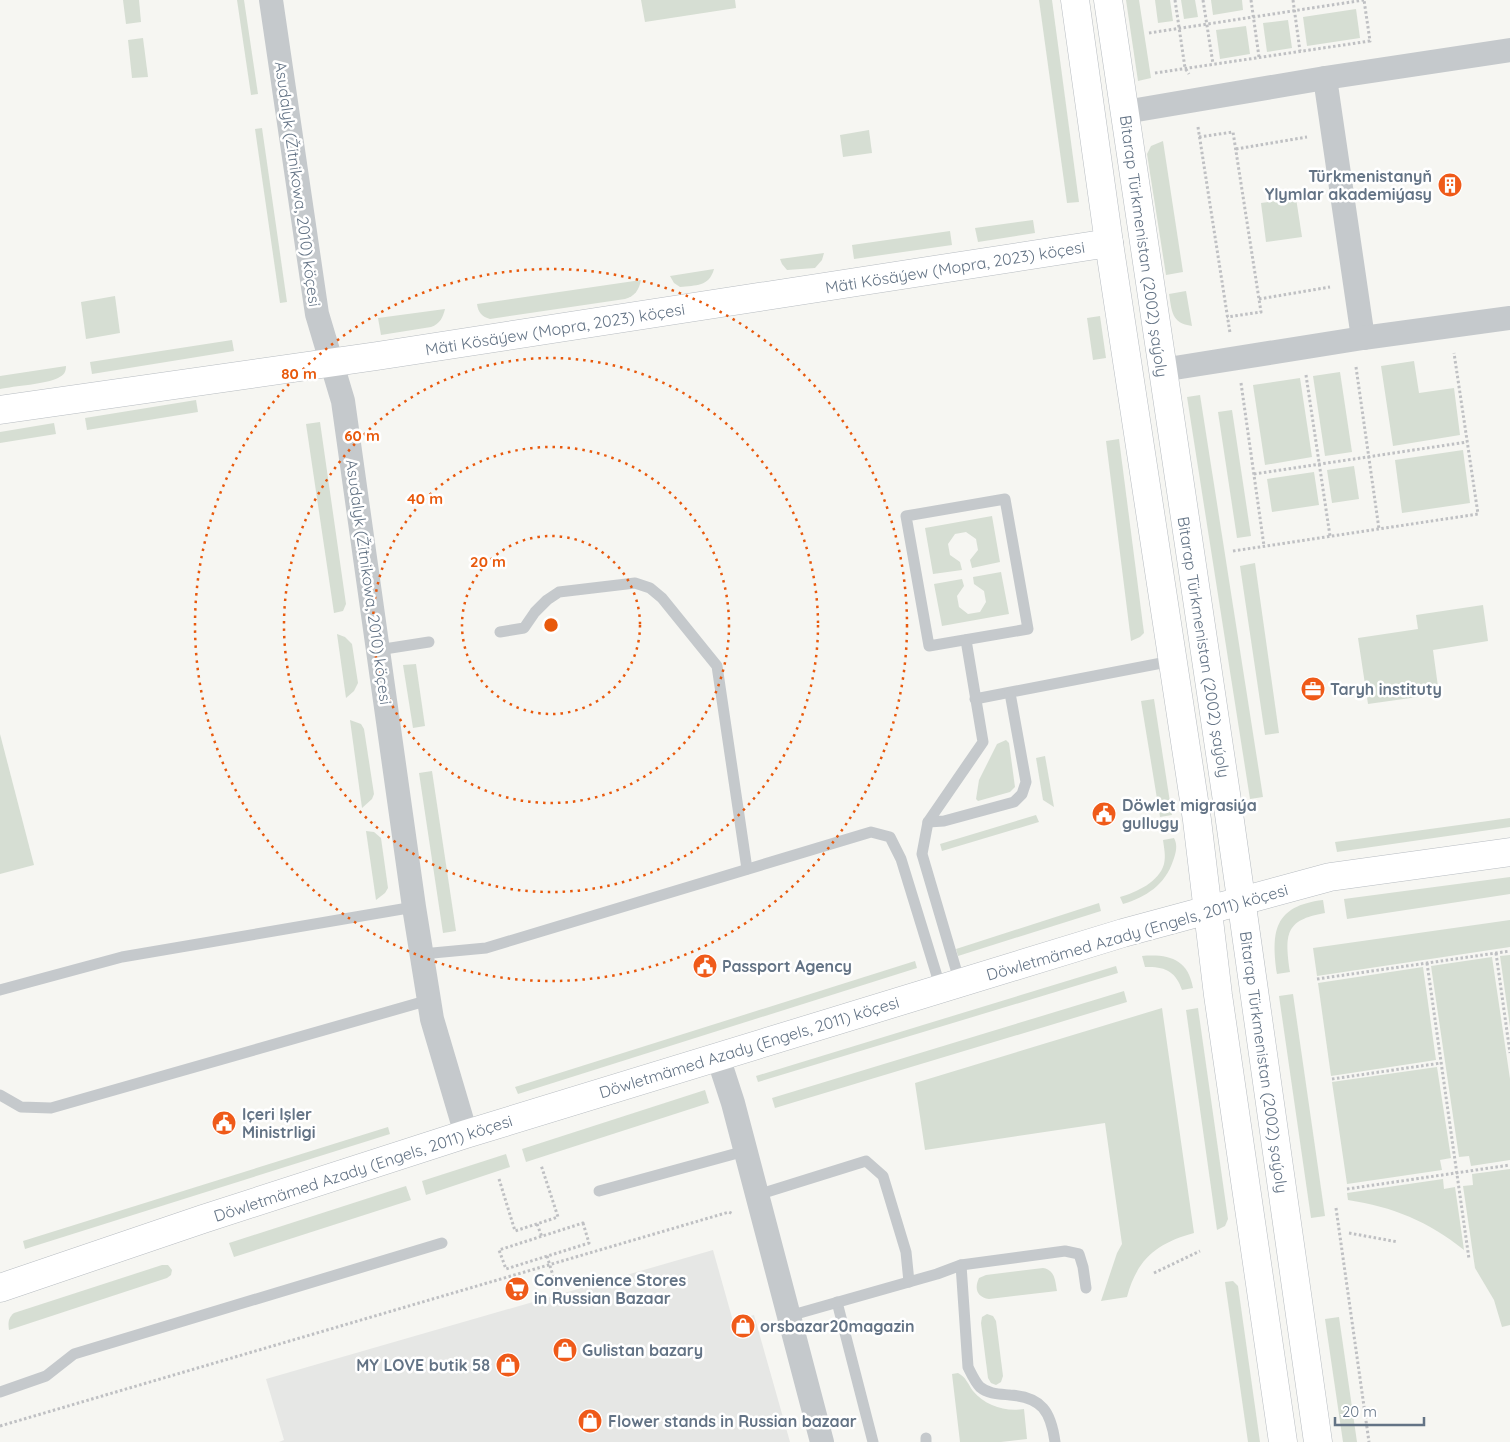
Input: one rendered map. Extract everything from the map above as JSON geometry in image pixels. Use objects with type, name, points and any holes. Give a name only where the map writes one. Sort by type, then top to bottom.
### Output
[{"type":"street","name":"Asudalyk (Žitnikowa, 2010) köçesi","points":[[271,0],[317,314],[343,401],[414,907],[432,1019],[466,1134]]},
{"type":"street","name":"Bitarap Türkmenistan (2002) şaýoly","points":[[1075,0],[1109,243],[1197,820],[1218,996],[1283,1442]]},
{"type":"street","name":"Bitarap Türkmenistan (2002) şaýoly","points":[[1108,0],[1241,901],[1318,1442]]},
{"type":"street","points":[[1125,112],[1325,78],[1510,50]]},
{"type":"street","points":[[1325,78],[1363,338]]},
{"type":"street","name":"Mäti Kösäýew (Mopra, 2023) köçesi","points":[[0,410],[332,362],[1109,243]]},
{"type":"street","points":[[1162,370],[1363,338],[1510,318]]},
{"type":"street","name":"Döwletmämed Azady (Engels, 2011) köçesi","points":[[0,1288],[203,1219],[466,1134],[1123,933],[1330,877],[1510,852]]},
{"type":"street","points":[[718,1057],[757,1195],[822,1442]]},
{"type":"lane","points":[[1005,499],[1028,629],[966,640],[929,646],[906,516],[1005,499]]},
{"type":"lane","points":[[500,632],[524,628],[535,612],[547,600],[559,592],[635,583],[650,588],[662,598],[717,666],[747,869]]},
{"type":"lane","points":[[951,986],[922,854],[928,822],[983,742],[966,640]]},
{"type":"lane","points":[[378,650],[429,642]]},
{"type":"lane","points":[[975,699],[1173,661]]},
{"type":"lane","points":[[928,822],[944,821],[1014,802],[1022,794],[1026,782],[1010,693]]},
{"type":"lane","points":[[422,954],[486,948],[871,832],[890,837],[951,986]]},
{"type":"lane","points":[[0,990],[122,957],[414,907]]},
{"type":"lane","points":[[0,1095],[21,1107],[51,1108],[429,1000]]},
{"type":"lane","points":[[599,1191],[745,1151]]},
{"type":"lane","points":[[757,1195],[866,1161],[883,1176],[906,1252],[909,1282]]},
{"type":"lane","points":[[0,1392],[46,1376],[74,1354],[442,1243]]},
{"type":"lane","points":[[789,1316],[909,1282],[961,1265],[1065,1251],[1078,1254],[1083,1267],[1086,1288]]},
{"type":"lane","points":[[961,1265],[968,1367],[980,1387],[990,1392],[1020,1395],[1044,1408],[1051,1419],[1055,1442]]},
{"type":"lane","points":[[837,1302],[873,1442]]},
{"type":"path","points":[[1175,0],[1186,68]]},
{"type":"path","points":[[1203,0],[1213,64]]},
{"type":"path","points":[[1251,0],[1259,57]]},
{"type":"path","points":[[1293,0],[1300,51]]},
{"type":"path","points":[[1149,32],[1364,0],[1370,41],[1155,73]]},
{"type":"path","points":[[1233,132],[1236,149],[1261,312],[1228,319],[1199,135],[1233,132]]},
{"type":"path","points":[[1236,149],[1311,137]]},
{"type":"path","points":[[1259,299],[1335,287]]},
{"type":"path","points":[[1233,551],[1478,514],[1454,353]]},
{"type":"path","points":[[1356,367],[1379,528]]},
{"type":"path","points":[[1306,375],[1330,536]]},
{"type":"path","points":[[1241,384],[1264,546]]},
{"type":"path","points":[[1254,474],[1467,442]]},
{"type":"path","points":[[1317,979],[1510,951]]},
{"type":"path","points":[[1496,953],[1510,1053]]},
{"type":"path","points":[[1427,964],[1469,1259]]},
{"type":"path","points":[[1332,1079],[1441,1063]]},
{"type":"path","points":[[499,1179],[515,1231],[558,1217],[541,1165]]},
{"type":"path","points":[[1347,1188],[1510,1165]]},
{"type":"path","points":[[1336,1208],[1369,1442]]},
{"type":"path","points":[[0,1426],[729,1212],[737,1215]]},
{"type":"path","points":[[583,1223],[588,1243],[506,1269],[499,1250],[542,1236],[583,1223]]},
{"type":"path","points":[[537,1224],[542,1236]]},
{"type":"path","points":[[1349,1233],[1398,1242]]},
{"type":"path","points":[[1154,1273],[1200,1251]]},
{"type":"path","points":[[547,1256],[558,1292]]},
{"type":"shaded area","points":[[123,0],[139,0],[141,22],[126,24]]},
{"type":"shaded area","points":[[237,0],[244,0],[258,94],[251,95]]},
{"type":"shaded area","points":[[641,0],[735,0],[736,8],[645,22]]},
{"type":"shaded area","points":[[1039,0],[1052,0],[1079,202],[1067,203]]},
{"type":"shaded area","points":[[1126,0],[1139,0],[1151,78],[1138,81]]},
{"type":"shaded area","points":[[1155,0],[1170,0],[1173,21],[1158,23]]},
{"type":"shaded area","points":[[1181,0],[1195,0],[1198,17],[1184,19]]},
{"type":"shaded area","points":[[1211,0],[1242,0],[1243,10],[1213,15]]},
{"type":"shaded area","points":[[1356,9],[1360,38],[1307,46],[1303,17]]},
{"type":"shaded area","points":[[1288,20],[1292,48],[1267,52],[1263,23]]},
{"type":"shaded area","points":[[1246,26],[1250,54],[1220,59],[1216,30]]},
{"type":"shaded area","points":[[143,38],[148,77],[132,78],[128,40]]},
{"type":"shaded area","points":[[262,128],[287,302],[280,303],[255,129]]},
{"type":"shaded area","points":[[869,130],[872,153],[843,157],[840,135]]},
{"type":"shaded area","points":[[1163,141],[1183,272],[1166,275],[1147,154],[1151,146]]},
{"type":"shaded area","points":[[1296,198],[1302,237],[1266,242],[1261,203]]},
{"type":"shaded area","points":[[1033,220],[1035,233],[978,242],[975,228]]},
{"type":"shaded area","points":[[950,231],[952,245],[854,259],[852,245]]},
{"type":"shaded area","points":[[824,253],[822,260],[815,268],[787,270],[780,259]]},
{"type":"shaded area","points":[[714,269],[709,279],[696,285],[680,287],[674,283],[670,276]]},
{"type":"shaded area","points":[[641,280],[636,292],[625,299],[490,319],[481,314],[477,304]]},
{"type":"shaded area","points":[[1186,291],[1192,326],[1176,319],[1171,306],[1169,294]]},
{"type":"shaded area","points":[[115,296],[120,333],[86,339],[81,302]]},
{"type":"shaded area","points":[[445,309],[441,320],[431,327],[381,335],[378,318]]},
{"type":"shaded area","points":[[1100,316],[1106,358],[1093,360],[1087,318]]},
{"type":"shaded area","points":[[232,340],[234,351],[92,374],[90,362]]},
{"type":"shaded area","points":[[1414,361],[1419,393],[1454,388],[1460,435],[1393,446],[1381,366]]},
{"type":"shaded area","points":[[66,366],[65,372],[53,380],[0,389],[0,376]]},
{"type":"shaded area","points":[[1340,372],[1352,452],[1325,456],[1313,376]]},
{"type":"shaded area","points":[[1300,378],[1312,457],[1265,465],[1253,385]]},
{"type":"shaded area","points":[[1200,395],[1263,797],[1250,799],[1187,397]]},
{"type":"shaded area","points":[[196,400],[198,412],[87,430],[85,418]]},
{"type":"shaded area","points":[[1232,410],[1251,536],[1237,538],[1218,412]]},
{"type":"shaded area","points":[[320,422],[346,604],[343,611],[334,613],[306,424]]},
{"type":"shaded area","points":[[54,423],[56,434],[0,443],[0,432]]},
{"type":"shaded area","points":[[1119,439],[1144,633],[1131,641],[1106,441]]},
{"type":"shaded area","points":[[1463,450],[1470,503],[1402,513],[1395,460]]},
{"type":"shaded area","points":[[1354,466],[1359,499],[1332,503],[1327,470]]},
{"type":"shaded area","points":[[1314,472],[1319,505],[1272,512],[1267,479]]},
{"type":"shaded area","points":[[992,516],[1000,562],[972,568],[970,560],[978,550],[976,539],[966,532],[955,534],[948,544],[950,555],[960,562],[962,570],[933,574],[925,528]]},
{"type":"shaded area","points":[[1255,563],[1279,733],[1265,735],[1240,566]]},
{"type":"shaded area","points":[[1001,572],[1009,614],[942,626],[934,584],[962,579],[964,586],[957,596],[959,607],[968,614],[980,612],[986,602],[984,591],[974,584],[973,577]]},
{"type":"shaded area","points":[[1483,605],[1488,641],[1433,650],[1439,694],[1368,704],[1358,638],[1418,629],[1416,615]]},
{"type":"shaded area","points":[[337,634],[345,637],[352,644],[358,683],[354,691],[346,698]]},
{"type":"shaded area","points":[[416,664],[425,726],[413,728],[403,665]]},
{"type":"shaded area","points":[[1154,699],[1172,815],[1160,817],[1141,701]]},
{"type":"shaded area","points":[[350,720],[361,724],[364,729],[374,794],[372,799],[362,808]]},
{"type":"shaded area","points":[[0,734],[34,865],[0,874]]},
{"type":"shaded area","points":[[1006,740],[1009,743],[1015,787],[1010,792],[978,801],[976,799],[979,780],[997,744]]},
{"type":"shaded area","points":[[1045,756],[1054,807],[1043,800],[1036,758]]},
{"type":"shaded area","points":[[432,771],[456,931],[443,933],[419,773]]},
{"type":"shaded area","points":[[1036,815],[1039,822],[942,851],[940,844]]},
{"type":"shaded area","points":[[1510,818],[1510,827],[1337,852],[1335,842]]},
{"type":"shaded area","points":[[366,831],[374,832],[381,838],[388,888],[376,900]]},
{"type":"shaded area","points":[[1174,838],[1176,852],[1165,877],[1147,894],[1123,904],[1120,897],[1140,889],[1157,876],[1165,861],[1163,840]]},
{"type":"shaded area","points":[[1510,877],[1510,894],[1347,919],[1344,899]]},
{"type":"shaded area","points":[[1323,900],[1325,913],[1302,920],[1290,931],[1288,948],[1290,972],[1277,974],[1275,945],[1279,923],[1294,908]]},
{"type":"shaded area","points":[[1099,903],[1101,911],[958,956],[956,949]]},
{"type":"shaded area","points":[[1510,920],[1510,947],[1317,976],[1313,948]]},
{"type":"shaded area","points":[[1510,955],[1510,1027],[1500,956]]},
{"type":"shaded area","points":[[1142,956],[1161,956],[1176,960],[1187,970],[1193,988],[1182,990],[1173,974],[1163,969],[1145,967]]},
{"type":"shaded area","points":[[1492,957],[1510,1079],[1510,1160],[1471,1166],[1469,1156],[1459,1157],[1431,966]]},
{"type":"shaded area","points":[[915,961],[917,968],[518,1094],[515,1087]]},
{"type":"shaded area","points":[[1116,966],[1118,973],[758,1082],[756,1076]]},
{"type":"shaded area","points":[[1423,967],[1436,1060],[1331,1076],[1318,983]]},
{"type":"shaded area","points":[[1124,991],[1127,1002],[775,1108],[772,1098]]},
{"type":"shaded area","points":[[1293,994],[1325,1216],[1311,1218],[1279,996]]},
{"type":"shaded area","points":[[1162,1008],[1194,1233],[1169,1242],[1150,1255],[1136,1272],[1127,1297],[1101,1301],[1117,1253],[1122,1244],[1105,1123],[925,1150],[915,1083]]},
{"type":"shaded area","points":[[1198,1008],[1228,1219],[1225,1226],[1217,1230],[1186,1010]]},
{"type":"shaded area","points":[[1437,1067],[1451,1158],[1440,1160],[1442,1170],[1347,1184],[1332,1082]]},
{"type":"shaded area","points":[[705,1090],[709,1103],[526,1162],[522,1149]]},
{"type":"shaded area","points":[[388,1127],[390,1134],[25,1249],[23,1241]]},
{"type":"shaded area","points":[[506,1154],[510,1167],[426,1195],[422,1181]]},
{"type":"shaded area","points":[[1510,1169],[1510,1325],[1502,1327],[1494,1300],[1475,1268],[1463,1186],[1473,1185],[1472,1174]]},
{"type":"shaded area","points":[[1443,1179],[1444,1189],[1455,1187],[1464,1250],[1423,1223],[1395,1211],[1348,1200],[1347,1193]]},
{"type":"shaded area","points":[[406,1186],[411,1200],[234,1257],[229,1243]]},
{"type":"shaded area","name":"Gulistan bazary","points":[[713,1250],[733,1321],[754,1315],[790,1442],[279,1442],[284,1440],[266,1379]]},
{"type":"shaded area","points":[[162,1265],[168,1265],[172,1270],[171,1275],[167,1278],[9,1330],[9,1321],[14,1313]]},
{"type":"shaded area","points":[[1043,1268],[1052,1273],[1057,1291],[989,1299],[978,1292],[979,1278],[986,1275]]},
{"type":"shaded area","points":[[1233,1281],[1238,1286],[1260,1442],[1248,1442],[1225,1282]]},
{"type":"shaded area","points":[[987,1314],[993,1316],[996,1321],[1003,1376],[1001,1382],[996,1385],[991,1383],[988,1378],[981,1323],[982,1317]]},
{"type":"shaded area","points":[[1339,1317],[1357,1442],[1343,1442],[1325,1319]]},
{"type":"shaded area","points":[[958,1373],[984,1401],[1003,1409],[1024,1409],[1027,1439],[1001,1442],[960,1442],[952,1374]]},
{"type":"place","name":"Türkmenistanyň Ylymlar akademiýasy","points":[[1450,185]]},
{"type":"place","name":"Taryh instituty","points":[[1313,689]]},
{"type":"place","name":"Döwlet migrasiýa gullugy","points":[[1104,814]]},
{"type":"place","name":"Passport Agency","points":[[705,966]]},
{"type":"place","name":"Içeri Işler Ministrligi","points":[[224,1123]]},
{"type":"place","name":"Convenience Stores in Russian Bazaar","points":[[517,1289]]},
{"type":"place","name":"orsbazar20magazin","points":[[743,1326]]},
{"type":"place","name":"Gulistan bazary","points":[[565,1350]]},
{"type":"place","name":"MY LOVE butik 58","points":[[508,1365]]},
{"type":"place","name":"Flower stands in Russian bazaar","points":[[590,1421]]}]
